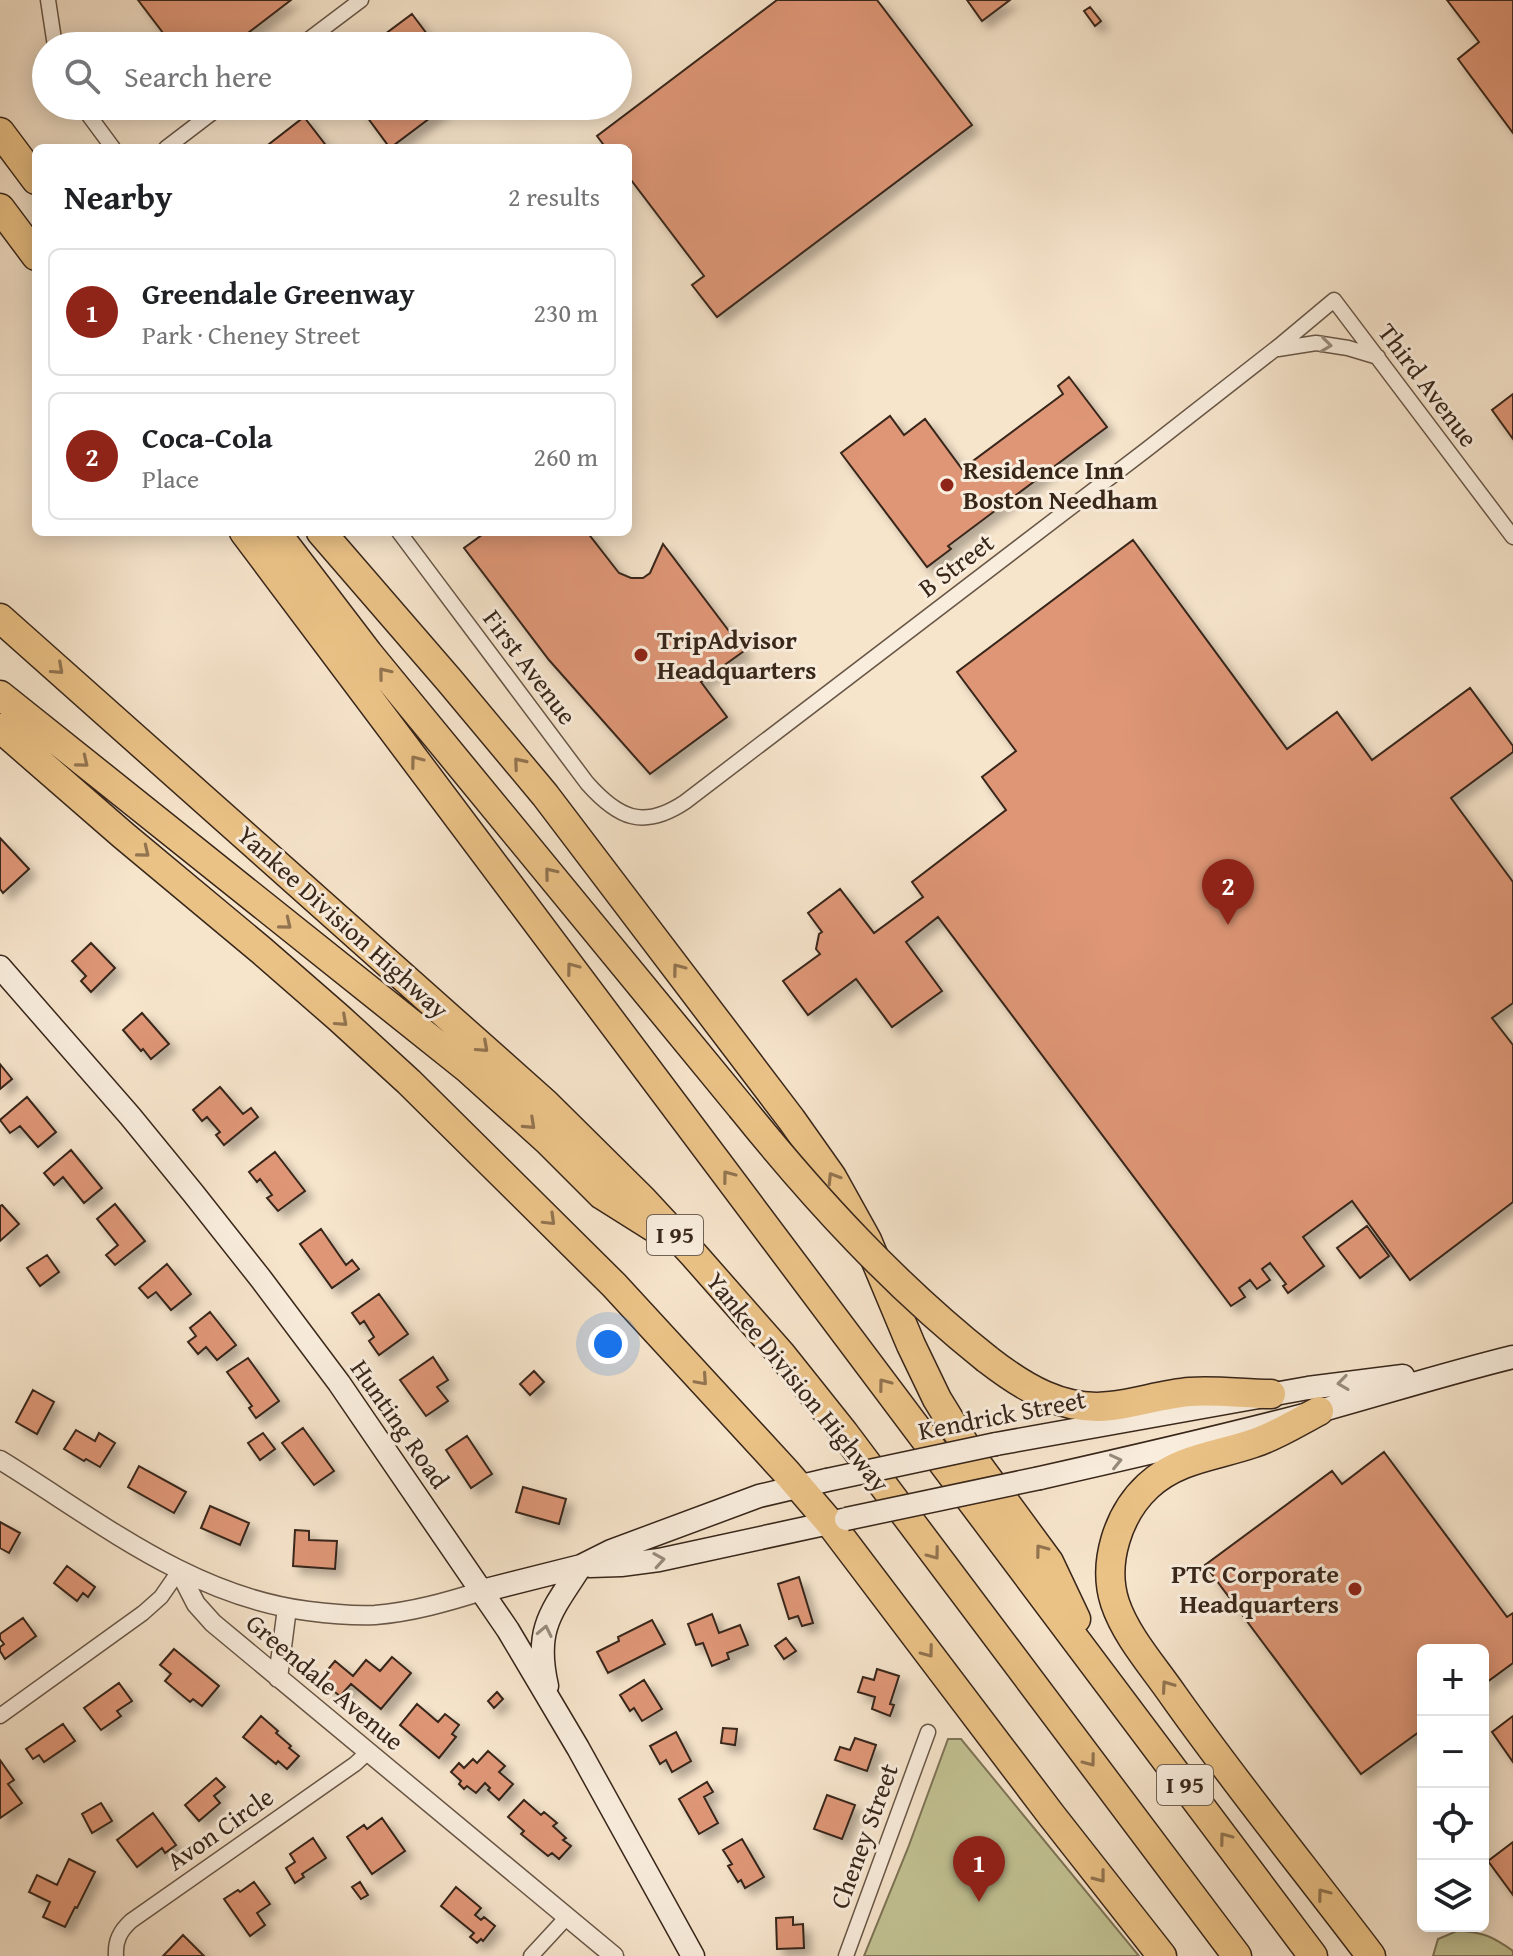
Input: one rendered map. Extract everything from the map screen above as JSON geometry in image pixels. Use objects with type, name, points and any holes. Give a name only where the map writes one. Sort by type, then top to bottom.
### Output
[{"type":"highway","points":[[0,132],[32,175]]},
{"type":"highway","points":[[0,208],[32,251]]},
{"type":"highway","name":"I 95","points":[[247,536],[1313,1956]]},
{"type":"highway","points":[[278,536],[377,664],[794,1171],[915,1298],[987,1359],[1021,1384],[1052,1400],[1087,1406],[1120,1405],[1191,1392],[1271,1394]]},
{"type":"highway","points":[[324,536],[545,795],[832,1177],[867,1240],[937,1399],[975,1461],[1049,1562],[1099,1670]]},
{"type":"highway","name":"Yankee Division Highway","points":[[0,618],[519,1079],[627,1184],[689,1250],[781,1354],[844,1433],[1237,1956]]},
{"type":"highway","points":[[0,695],[468,1069],[602,1195],[689,1250]]},
{"type":"highway","points":[[0,728],[271,959],[409,1082],[614,1285],[798,1486],[838,1521],[1052,1816],[1162,1956]]},
{"type":"highway","points":[[1319,1411],[1255,1443],[1182,1464],[1150,1484],[1133,1503],[1119,1528],[1111,1562],[1111,1583],[1120,1615],[1150,1661],[1371,1956]]},
{"type":"main road","name":"Hunting Road","points":[[0,967],[140,1128],[246,1259],[339,1383],[482,1591],[553,1705],[693,1956]]},
{"type":"main road","name":"Kendrick Street","points":[[581,1566],[659,1560],[1130,1458],[1319,1411],[1513,1357]]},
{"type":"main road","name":"Kendrick Street","points":[[482,1591],[581,1566],[611,1551],[725,1508],[798,1486],[996,1444],[1271,1394],[1356,1381],[1448,1373]]},
{"type":"main road","points":[[553,1705],[544,1666],[544,1631],[553,1608],[581,1566]]},
{"type":"street","points":[[48,0],[53,32]]},
{"type":"street","points":[[319,32],[361,0]]},
{"type":"street","points":[[92,120],[110,144]]},
{"type":"street","points":[[171,144],[203,120]]},
{"type":"street","name":"B Street","points":[[635,817],[666,813],[685,802],[1274,350],[1334,300]]},
{"type":"street","name":"Third Avenue","points":[[1334,300],[1513,537]]},
{"type":"street","points":[[1274,350],[1316,343],[1378,357]]},
{"type":"street","name":"First Avenue","points":[[402,536],[587,783],[612,808],[635,817]]},
{"type":"street","points":[[0,1460],[128,1543],[179,1571],[161,1597],[143,1613],[0,1716]]},
{"type":"street","name":"Kendrick Street","points":[[179,1571],[240,1596],[287,1608],[335,1614],[377,1615],[441,1604],[482,1591]]},
{"type":"street","name":"Greendale Avenue","points":[[179,1571],[189,1593],[205,1614],[614,1956]]},
{"type":"street","points":[[278,1678],[287,1608]]},
{"type":"street","name":"Cheney Street","points":[[846,1956],[928,1732]]},
{"type":"street","name":"Avon Circle","points":[[116,1956],[117,1939],[131,1921],[368,1752]]},
{"type":"street","points":[[531,1956],[567,1917]]},
{"type":"green space","points":[[948,1739],[961,1739],[1139,1956],[864,1956]]},
{"type":"green space","points":[[1455,1932],[1481,1934],[1513,1951],[1513,1956],[1433,1956],[1438,1939]]},
{"type":"building","points":[[138,0],[291,0],[249,32],[162,32]]},
{"type":"building","points":[[777,0],[877,0],[972,125],[717,317],[692,285],[704,276],[632,181],[632,144],[603,144],[597,136],[618,120],[632,120],[632,110]]},
{"type":"building","points":[[967,0],[1010,0],[982,21]]},
{"type":"building","points":[[1447,0],[1513,0],[1513,133],[1458,59],[1479,42]]},
{"type":"building","points":[[1090,7],[1101,21],[1095,26],[1084,11]]},
{"type":"building","points":[[412,14],[426,32],[388,32]]},
{"type":"building","points":[[300,120],[306,120],[325,144],[269,144]]},
{"type":"building","points":[[369,120],[427,120],[395,144],[387,144]]},
{"type":"building","name":"Residence Inn Boston Needham","points":[[1069,377],[1107,427],[948,546],[951,549],[927,567],[841,453],[890,416],[904,435],[925,419],[962,469],[1063,394],[1058,386]]},
{"type":"building","points":[[1513,394],[1513,439],[1492,410]]},
{"type":"building","name":"TripAdvisor Headquarters","points":[[480,536],[590,536],[619,573],[631,578],[643,578],[650,573],[663,544],[744,651],[701,682],[727,717],[650,774],[549,660],[464,548]]},
{"type":"building","points":[[1133,540],[1287,749],[1337,712],[1372,760],[1470,688],[1513,746],[1513,752],[1451,798],[1513,882],[1513,1003],[1492,1018],[1513,1045],[1513,1202],[1410,1280],[1352,1201],[1303,1237],[1324,1266],[1288,1293],[1283,1286],[1286,1284],[1270,1263],[1262,1269],[1270,1280],[1257,1289],[1250,1280],[1239,1288],[1245,1297],[1231,1306],[938,917],[906,942],[942,991],[892,1027],[856,979],[808,1015],[783,981],[820,954],[816,949],[822,932],[808,913],[840,889],[874,933],[923,897],[912,882],[1006,810],[982,777],[1016,751],[957,672]]},
{"type":"building","points":[[0,838],[29,869],[3,893],[0,889]]},
{"type":"building","points":[[91,943],[115,968],[91,992],[81,981],[86,976],[72,961]]},
{"type":"building","points":[[142,1013],[169,1044],[151,1059],[123,1030]]},
{"type":"building","points":[[0,1064],[12,1079],[0,1089]]},
{"type":"building","points":[[220,1087],[243,1114],[251,1108],[258,1117],[224,1145],[216,1135],[220,1132],[207,1117],[202,1121],[193,1110]]},
{"type":"building","points":[[27,1097],[56,1132],[38,1147],[20,1126],[10,1133],[0,1120]]},
{"type":"building","points":[[71,1150],[102,1188],[84,1203],[63,1177],[54,1185],[44,1173]]},
{"type":"building","points":[[275,1152],[305,1191],[278,1211],[267,1198],[272,1195],[260,1179],[257,1182],[249,1172]]},
{"type":"building","points":[[115,1204],[145,1241],[115,1265],[106,1255],[118,1245],[97,1219]]},
{"type":"building","points":[[0,1206],[19,1224],[0,1241]]},
{"type":"building","points":[[1367,1226],[1389,1256],[1360,1278],[1337,1248]]},
{"type":"building","points":[[321,1229],[346,1265],[352,1260],[359,1269],[332,1288],[300,1244]]},
{"type":"building","points":[[47,1255],[59,1272],[40,1286],[27,1268]]},
{"type":"building","points":[[167,1264],[191,1294],[171,1310],[156,1292],[148,1298],[139,1288]]},
{"type":"building","points":[[379,1294],[408,1334],[379,1355],[369,1341],[374,1337],[364,1321],[360,1324],[352,1313]]},
{"type":"building","points":[[210,1312],[236,1345],[217,1360],[206,1347],[198,1354],[188,1342],[196,1336],[190,1328]]},
{"type":"building","points":[[433,1357],[448,1380],[437,1387],[448,1401],[426,1416],[400,1380]]},
{"type":"building","points":[[248,1358],[279,1401],[256,1418],[249,1408],[252,1406],[227,1372]]},
{"type":"building","points":[[534,1371],[544,1382],[530,1395],[520,1384]]},
{"type":"building","points":[[33,1390],[54,1402],[37,1434],[16,1422]]},
{"type":"building","points":[[303,1428],[334,1471],[314,1485],[282,1443]]},
{"type":"building","points":[[76,1430],[95,1441],[99,1433],[115,1443],[100,1467],[64,1449]]},
{"type":"building","points":[[263,1433],[275,1449],[260,1460],[248,1443]]},
{"type":"building","points":[[467,1436],[492,1474],[471,1488],[446,1450]]},
{"type":"building","name":"PTC Corporate Headquarters","points":[[1384,1452],[1507,1617],[1513,1613],[1513,1663],[1489,1681],[1489,1644],[1417,1644],[1417,1733],[1361,1774],[1205,1565],[1332,1471],[1342,1484]]},
{"type":"building","points":[[139,1466],[186,1492],[174,1513],[128,1487]]},
{"type":"building","points":[[523,1487],[566,1499],[559,1524],[516,1512]]},
{"type":"building","points":[[210,1506],[249,1523],[240,1545],[201,1528]]},
{"type":"building","points":[[0,1522],[20,1533],[9,1553],[0,1548]]},
{"type":"building","points":[[295,1530],[309,1531],[309,1540],[337,1541],[335,1569],[293,1566]]},
{"type":"building","points":[[67,1566],[95,1587],[88,1597],[83,1593],[77,1601],[54,1583]]},
{"type":"building","points":[[799,1577],[813,1623],[802,1626],[798,1616],[789,1619],[778,1584]]},
{"type":"building","points":[[712,1614],[719,1633],[740,1625],[748,1645],[727,1653],[729,1659],[712,1666],[703,1643],[696,1645],[688,1624]]},
{"type":"building","points":[[23,1618],[36,1636],[5,1659],[0,1651],[4,1644],[0,1634]]},
{"type":"building","points":[[652,1620],[665,1644],[608,1673],[597,1652],[619,1641],[618,1637]]},
{"type":"building","points":[[786,1638],[796,1651],[784,1659],[775,1646]]},
{"type":"building","points":[[174,1649],[219,1686],[202,1706],[193,1699],[190,1702],[165,1681],[171,1674],[160,1665]]},
{"type":"building","points":[[392,1657],[411,1673],[381,1709],[351,1684],[340,1696],[319,1680],[335,1661],[353,1676],[366,1660],[380,1671]]},
{"type":"building","points":[[877,1669],[899,1676],[890,1704],[894,1705],[890,1716],[872,1709],[875,1697],[858,1692],[863,1677],[874,1680]]},
{"type":"building","points":[[644,1680],[662,1709],[642,1721],[634,1708],[630,1711],[620,1695]]},
{"type":"building","points":[[119,1683],[132,1701],[117,1711],[121,1716],[101,1730],[84,1708]]},
{"type":"building","points":[[497,1692],[503,1699],[494,1708],[488,1701]]},
{"type":"building","points":[[417,1704],[438,1722],[445,1714],[459,1725],[452,1734],[456,1737],[439,1758],[400,1725]]},
{"type":"building","points":[[261,1716],[299,1756],[287,1769],[278,1761],[276,1764],[243,1737]]},
{"type":"building","points":[[1513,1716],[1513,1762],[1492,1732]]},
{"type":"building","points":[[63,1724],[75,1741],[44,1762],[39,1755],[33,1759],[26,1749]]},
{"type":"building","points":[[723,1728],[737,1729],[735,1745],[721,1743]]},
{"type":"building","points":[[676,1732],[691,1761],[672,1772],[666,1760],[660,1764],[650,1746]]},
{"type":"building","points":[[855,1738],[876,1745],[867,1771],[835,1760],[840,1747],[850,1750]]},
{"type":"building","points":[[488,1751],[505,1766],[499,1772],[513,1784],[499,1800],[485,1783],[476,1793],[467,1786],[464,1789],[459,1784],[461,1781],[451,1772],[459,1763],[464,1768],[473,1759],[477,1763]]},
{"type":"building","points":[[0,1760],[14,1780],[8,1784],[22,1803],[0,1818]]},
{"type":"building","points":[[216,1778],[225,1787],[214,1796],[220,1803],[199,1821],[185,1805]]},
{"type":"building","points":[[707,1782],[713,1792],[704,1797],[718,1823],[699,1834],[679,1799]]},
{"type":"building","points":[[827,1795],[855,1805],[842,1839],[814,1829]]},
{"type":"building","points":[[524,1800],[541,1815],[544,1812],[557,1823],[553,1826],[571,1846],[559,1859],[552,1853],[548,1856],[521,1834],[524,1831],[508,1817]]},
{"type":"building","points":[[101,1803],[112,1821],[92,1833],[82,1814]]},
{"type":"building","points":[[153,1813],[176,1845],[165,1853],[162,1848],[137,1867],[117,1840]]},
{"type":"building","points":[[382,1818],[405,1851],[372,1874],[347,1837],[364,1825],[367,1829]]},
{"type":"building","points":[[313,1838],[326,1858],[302,1874],[304,1877],[295,1883],[286,1868],[295,1862],[290,1854]]},
{"type":"building","points":[[742,1839],[764,1877],[745,1888],[728,1866],[732,1864],[723,1850]]},
{"type":"building","points":[[1513,1842],[1513,1895],[1489,1862]]},
{"type":"building","points":[[69,1859],[95,1872],[65,1927],[43,1917],[50,1902],[29,1892],[37,1875],[57,1885]]},
{"type":"building","points":[[254,1882],[270,1904],[257,1913],[265,1925],[250,1936],[224,1899]]},
{"type":"building","points":[[360,1882],[368,1895],[361,1899],[352,1887]]},
{"type":"building","points":[[456,1887],[481,1908],[475,1915],[481,1920],[484,1917],[495,1926],[483,1941],[481,1939],[477,1943],[470,1937],[474,1933],[441,1906]]},
{"type":"building","points":[[793,1917],[793,1925],[803,1924],[804,1948],[777,1949],[776,1918]]},
{"type":"building","points":[[183,1935],[204,1956],[163,1956]]},
{"type":"place","name":"Residence Inn Boston Needham","points":[[947,485]]},
{"type":"place","name":"TripAdvisor Headquarters","points":[[641,655]]},
{"type":"place","name":"Coca-Cola","points":[[1228,925]]},
{"type":"place","name":"PTC Corporate Headquarters","points":[[1355,1589]]},
{"type":"place","name":"Greendale Greenway","points":[[979,1902]]}]
